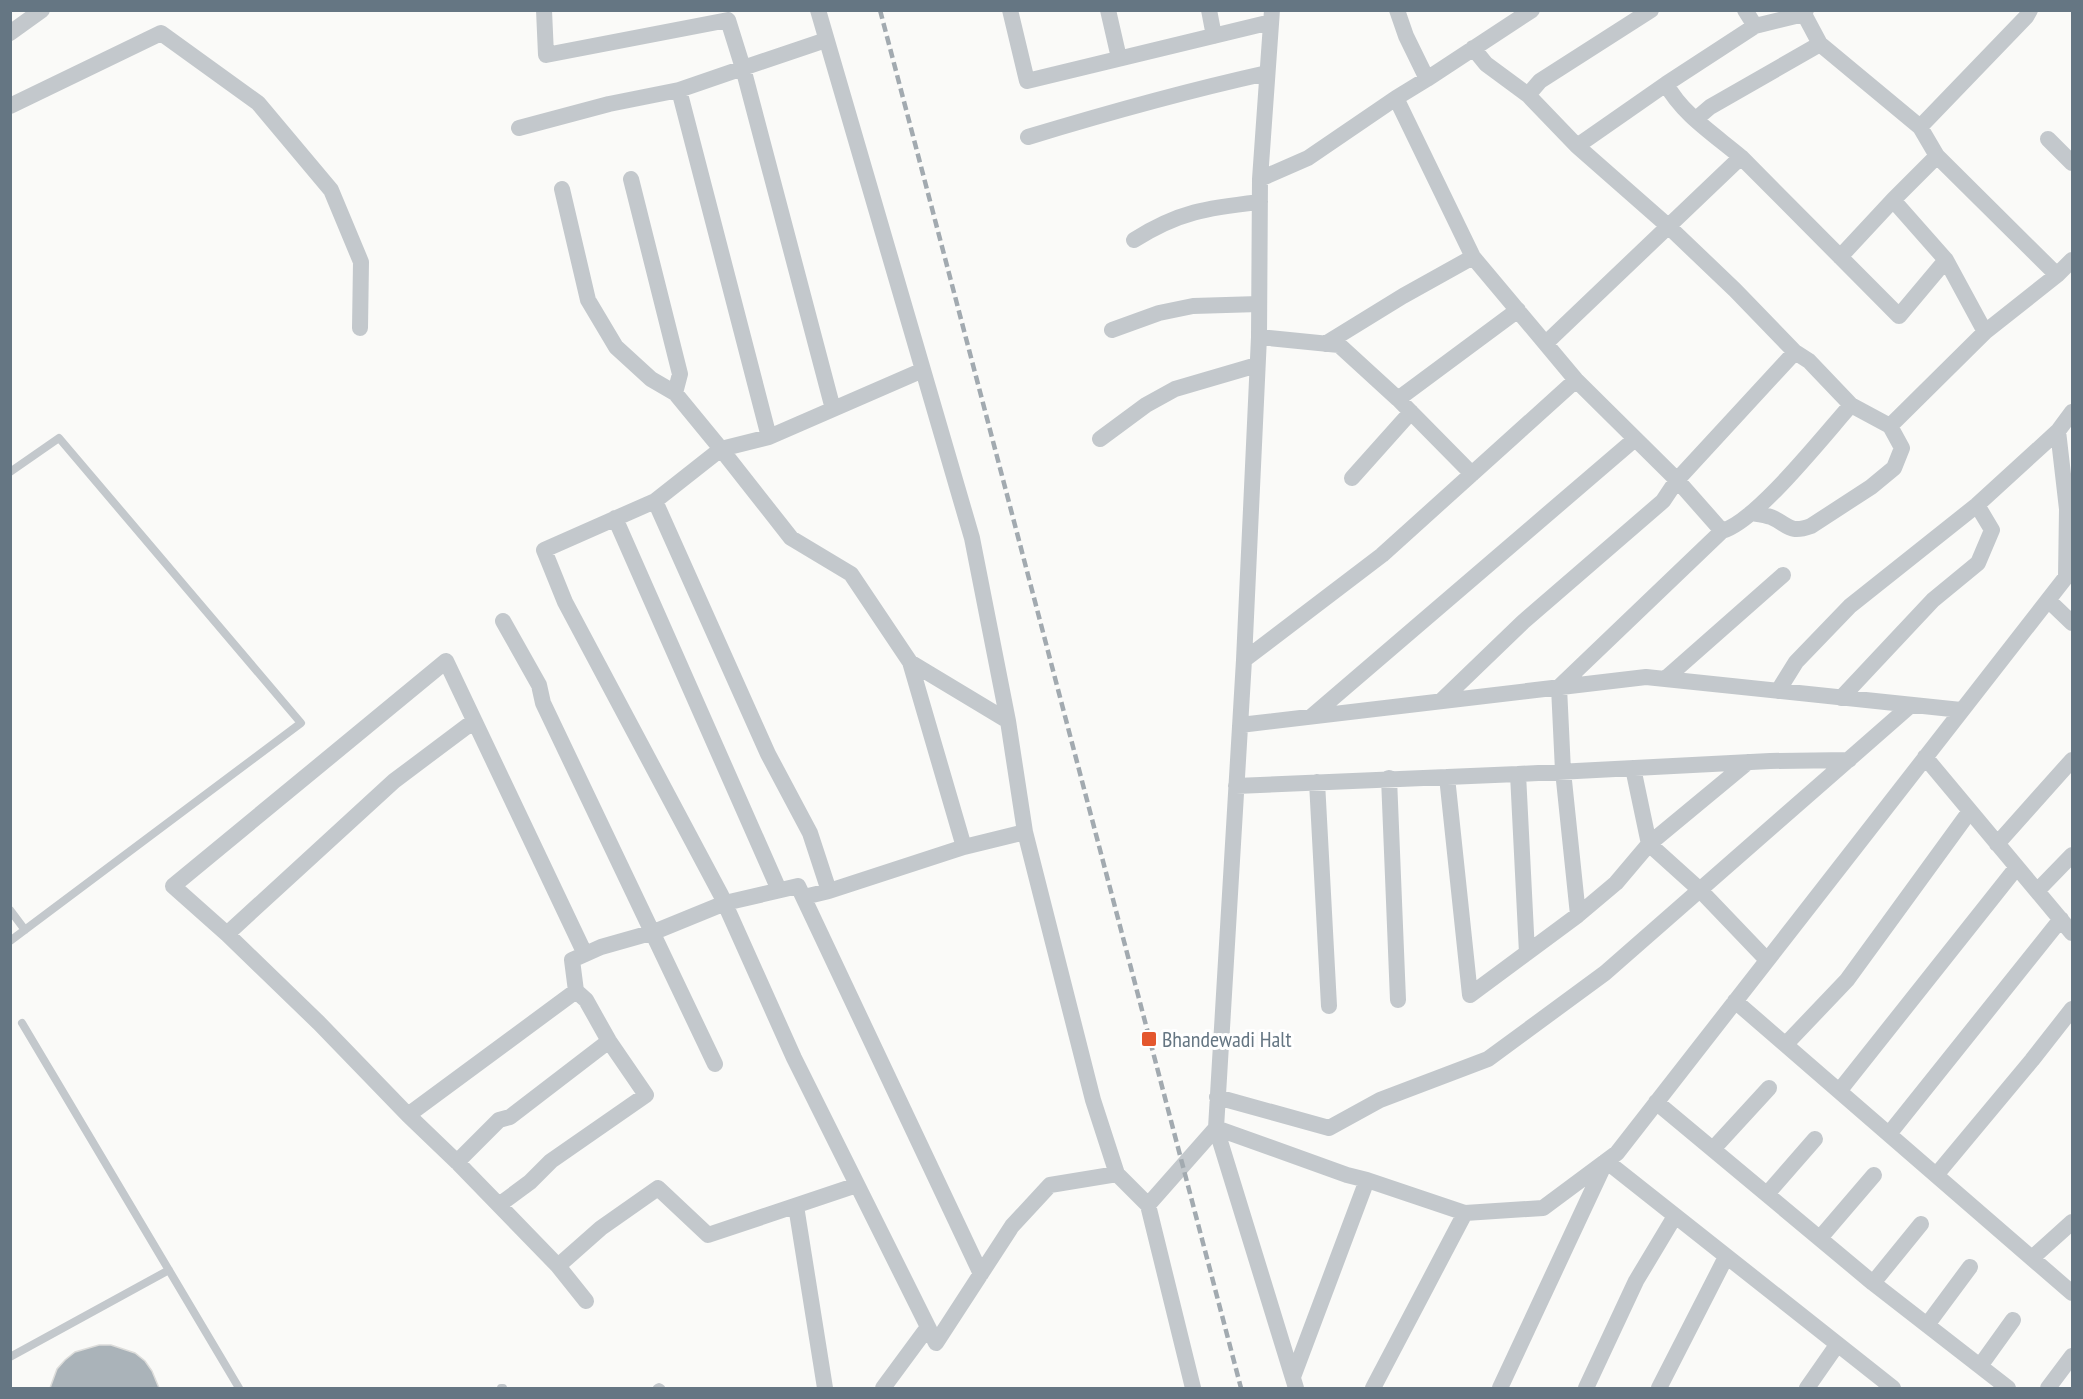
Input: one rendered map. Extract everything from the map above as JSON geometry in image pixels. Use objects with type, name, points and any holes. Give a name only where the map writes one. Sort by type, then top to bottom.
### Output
[{"type":"street","points":[[10,33],[42,10]]},
{"type":"street","points":[[544,10],[546,55],[727,15],[833,409]]},
{"type":"street","points":[[818,10],[972,537],[1008,721],[1025,832],[1093,1100],[1117,1174],[1148,1205],[1193,1389]]},
{"type":"street","points":[[1010,10],[1027,81],[1214,36],[1271,16],[1260,179],[1259,337],[1244,660],[1216,1128],[1295,1383]]},
{"type":"street","points":[[1108,10],[1119,58]]},
{"type":"street","points":[[1209,10],[1214,36]]},
{"type":"street","points":[[1397,10],[1406,36],[1427,79]]},
{"type":"street","points":[[1260,179],[1308,158],[1532,10]]},
{"type":"street","points":[[1528,95],[1540,81],[1651,10]]},
{"type":"street","points":[[1745,10],[1755,26]]},
{"type":"street","points":[[1920,127],[2026,17],[2030,10]]},
{"type":"street","points":[[1577,146],[1755,26],[1805,12],[1820,44],[1920,127],[1938,156],[2056,275]]},
{"type":"street","points":[[10,106],[161,33],[258,103],[331,190],[361,262],[360,328]]},
{"type":"street","points":[[519,128],[609,104],[679,90],[826,40]]},
{"type":"street","points":[[1696,119],[1710,107],[1820,44]]},
{"type":"street","points":[[1473,48],[1486,63],[1528,95],[1577,146],[1668,226],[1795,352],[1809,361],[1851,405],[1890,426],[1902,448],[1894,468],[1871,487],[1811,526],[1791,530],[1770,517],[1751,513]]},
{"type":"street","points":[[1028,137],[1143,102],[1267,73]]},
{"type":"street","points":[[1666,84],[1672,96],[1740,157],[1899,316],[1946,260]]},
{"type":"street","points":[[679,90],[769,437]]},
{"type":"street","points":[[1396,98],[1473,257],[1576,380],[1677,480],[1722,531]]},
{"type":"street","points":[[2048,139],[2073,163]]},
{"type":"street","points":[[1840,257],[1938,156]]},
{"type":"street","points":[[1546,344],[1740,157]]},
{"type":"street","points":[[631,179],[680,374],[675,393]]},
{"type":"street","points":[[562,189],[588,300],[616,347],[651,379],[675,393],[791,538],[851,574],[910,662],[964,847]]},
{"type":"street","points":[[1893,200],[1946,260],[1985,332]]},
{"type":"street","points":[[1134,240],[1179,216],[1203,209],[1260,202]]},
{"type":"street","points":[[1325,344],[1403,296],[1473,257]]},
{"type":"street","points":[[1890,426],[1985,332],[2073,260]]},
{"type":"street","points":[[1112,330],[1160,313],[1193,306],[1259,304]]},
{"type":"street","points":[[1398,399],[1518,310]]},
{"type":"street","points":[[1259,337],[1339,345],[1398,399],[1472,474]]},
{"type":"street","points":[[1441,701],[1523,622],[1663,501],[1677,480],[1795,352]]},
{"type":"street","points":[[1100,439],[1146,405],[1175,390],[1257,365]]},
{"type":"street","points":[[923,370],[769,437],[721,449],[655,501],[544,550],[565,602],[725,903],[794,1058],[936,1343],[1012,1226],[1050,1185],[1117,1174]]},
{"type":"street","points":[[1244,660],[1382,555],[1576,380]]},
{"type":"street","points":[[1578,915],[1563,771],[1559,687],[1722,531],[1733,528],[1766,500],[1851,405]]},
{"type":"street","points":[[1352,478],[1411,412]]},
{"type":"street","points":[[1778,691],[1796,662],[1850,606],[1977,505],[2058,431],[2073,412]]},
{"type":"street","points":[[1216,1128],[1347,1175],[1465,1213],[1543,1208],[1617,1153],[2066,577],[2070,510],[2058,431]]},
{"type":"street","points":[[1312,717],[1635,439]]},
{"type":"street","points":[[655,501],[768,754],[810,833],[829,891]]},
{"type":"street","points":[[1840,698],[1933,600],[1978,563],[1992,530],[1977,505]]},
{"type":"street","points":[[615,518],[779,890]]},
{"type":"street","points":[[1665,679],[1783,576]]},
{"type":"street","points":[[2048,600],[2073,623]]},
{"type":"street","points":[[502,621],[539,685],[543,703],[715,1064]]},
{"type":"street","points":[[585,954],[446,661],[173,886],[227,934],[319,1023],[558,1266],[586,1301]]},
{"type":"street","points":[[910,662],[1008,721]]},
{"type":"street","points":[[1240,725],[1646,677],[1961,710]]},
{"type":"street","points":[[1217,1097],[1329,1128],[1380,1100],[1488,1059],[1605,973],[1911,705]]},
{"type":"street","points":[[227,934],[394,781],[474,721]]},
{"type":"street","points":[[1925,757],[2073,933]]},
{"type":"street","points":[[1236,786],[1748,762],[1849,760]]},
{"type":"street","points":[[1997,843],[2073,760]]},
{"type":"street","points":[[1447,777],[1470,995],[1578,915],[1616,883],[1649,844],[1748,762]]},
{"type":"street","points":[[1634,768],[1649,844],[1700,891],[1767,960]]},
{"type":"street","points":[[1518,774],[1527,953]]},
{"type":"street","points":[[1389,778],[1398,1000]]},
{"type":"street","points":[[1317,782],[1329,1006]]},
{"type":"street","points":[[1786,1044],[1847,980],[1970,811]]},
{"type":"street","points":[[804,897],[964,847],[1025,832]]},
{"type":"street","points":[[2037,891],[2073,855]]},
{"type":"street","points":[[1840,1090],[2017,867]]},
{"type":"street","points":[[499,1205],[530,1182],[551,1161],[646,1095],[609,1041],[586,1000],[576,991],[572,960],[601,947],[654,932],[725,903],[798,886],[981,1274]]},
{"type":"street","points":[[1889,1134],[2061,920]]},
{"type":"street","points":[[408,1115],[576,991]]},
{"type":"street","points":[[1735,1001],[2073,1293]]},
{"type":"street","points":[[1936,1174],[2073,1009]]},
{"type":"street","points":[[457,1162],[498,1120],[510,1117],[609,1041]]},
{"type":"street","points":[[1713,1149],[1769,1088]]},
{"type":"street","points":[[1656,1102],[1873,1283],[2008,1389]]},
{"type":"street","points":[[1148,1205],[1216,1128]]},
{"type":"street","points":[[1767,1194],[1815,1139]]},
{"type":"street","points":[[1606,1161],[1893,1389]]},
{"type":"street","points":[[1500,1389],[1606,1161]]},
{"type":"street","points":[[1820,1238],[1874,1175]]},
{"type":"street","points":[[1295,1383],[1367,1180]]},
{"type":"street","points":[[558,1266],[601,1227],[658,1188],[708,1235],[857,1185]]},
{"type":"street","points":[[796,1206],[825,1389]]},
{"type":"street","points":[[1373,1389],[1465,1213]]},
{"type":"street","points":[[1586,1389],[1636,1281],[1675,1216]]},
{"type":"street","points":[[2032,1258],[2073,1222]]},
{"type":"street","points":[[1873,1283],[1921,1224]]},
{"type":"street","points":[[1659,1389],[1726,1257]]},
{"type":"street","points":[[1927,1325],[1970,1267]]},
{"type":"street","points":[[1980,1366],[2013,1320]]},
{"type":"street","points":[[882,1389],[928,1327]]},
{"type":"street","points":[[1807,1389],[1837,1345]]},
{"type":"street","points":[[2048,1389],[2073,1356]]},
{"type":"lane","points":[[10,472],[59,438],[301,723],[10,941]]},
{"type":"lane","points":[[10,910],[25,930]]},
{"type":"lane","points":[[22,1023],[239,1389]]},
{"type":"lane","points":[[10,1357],[169,1270]]},
{"type":"building","points":[[99,1345],[111,1345],[135,1353],[152,1371],[159,1388],[50,1388],[57,1369],[65,1360],[75,1352]]},
{"type":"railway","points":[[880,10],[1241,1388]]},
{"type":"place","name":"Bhandewadi Halt","points":[[1149,1039]]}]
